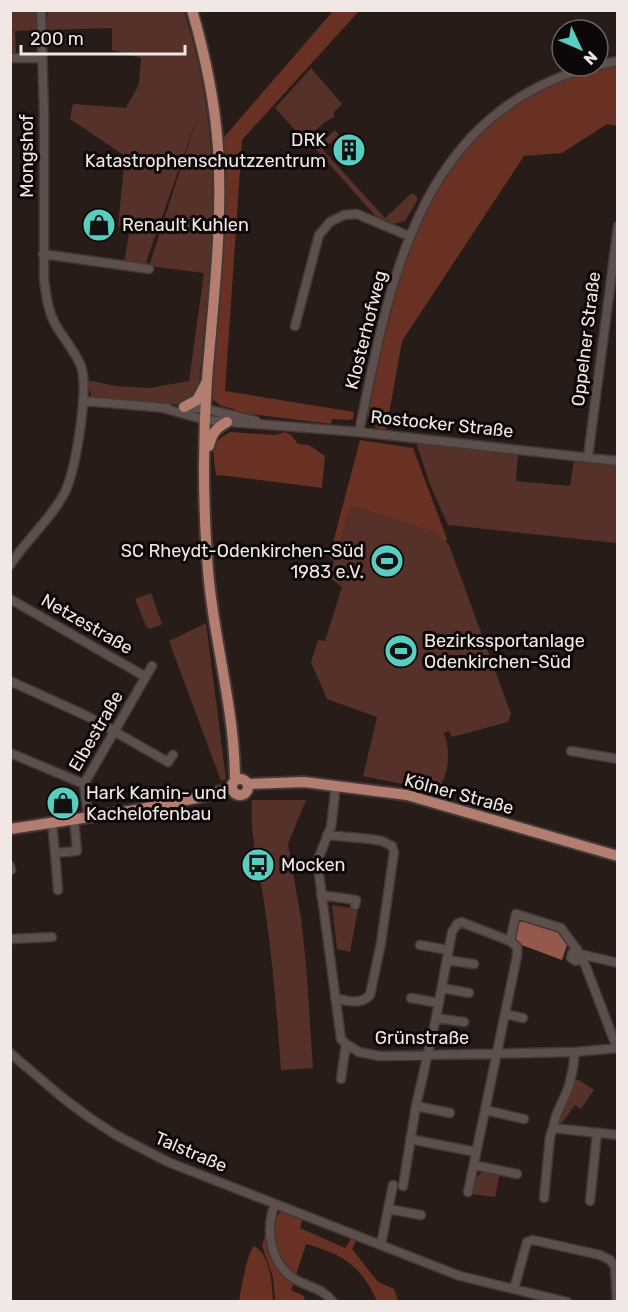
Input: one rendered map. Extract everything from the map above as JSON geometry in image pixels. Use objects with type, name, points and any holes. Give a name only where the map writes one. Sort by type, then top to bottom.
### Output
[{"type":"main road","points":[[192,10],[207,69],[218,149],[217,248],[206,414],[207,557],[214,622],[241,786]]},
{"type":"main road","points":[[184,407],[197,400],[207,380]]},
{"type":"main road","points":[[206,485],[212,434],[227,422]]},
{"type":"main road","name":"Kölner Straße","points":[[10,829],[136,810],[206,796],[241,786],[289,781],[407,795],[618,856]]},
{"type":"street","name":"Mongshof","points":[[10,565],[65,492],[71,477],[84,401],[82,369],[76,353],[56,326],[48,306],[44,279],[44,113],[41,10]]},
{"type":"street","points":[[10,58],[41,58]]},
{"type":"street","name":"Klosterhofweg","points":[[360,432],[390,294],[409,236],[426,200],[443,172],[464,145],[486,123],[533,90],[560,78]]},
{"type":"street","points":[[296,326],[319,235],[330,222],[344,215],[357,214],[409,236]]},
{"type":"street","name":"Oppelner Straße","points":[[588,457],[618,226]]},
{"type":"street","points":[[43,254],[149,269]]},
{"type":"street","points":[[84,401],[206,414]]},
{"type":"street","points":[[163,408],[184,407],[206,414]]},
{"type":"street","name":"Rostocker Straße","points":[[206,414],[263,423],[618,461]]},
{"type":"street","name":"Rostocker Straße","points":[[206,414],[227,422],[263,423]]},
{"type":"street","name":"Netzestraße","points":[[10,599],[146,677]]},
{"type":"street","name":"Elbestraße","points":[[88,816],[84,784],[152,666]]},
{"type":"street","points":[[11,683],[65,705],[116,731],[168,762],[173,755]]},
{"type":"street","points":[[571,751],[618,759]]},
{"type":"street","points":[[10,753],[84,784]]},
{"type":"street","points":[[336,785],[331,827],[318,859],[341,1039],[346,1044],[341,1079]]},
{"type":"street","points":[[55,853],[77,851],[74,819]]},
{"type":"street","points":[[52,822],[58,890]]},
{"type":"street","points":[[327,835],[382,841],[390,844],[394,852],[381,943],[370,995],[366,1000],[358,1002],[335,998]]},
{"type":"street","points":[[321,895],[356,900],[355,905]]},
{"type":"street","points":[[510,941],[516,914],[561,928],[580,954],[617,1048]]},
{"type":"street","points":[[404,1186],[410,1139],[447,955],[452,932],[461,922],[510,941],[517,947],[518,956],[468,1192]]},
{"type":"street","points":[[10,939],[52,937]]},
{"type":"street","points":[[420,945],[474,964]]},
{"type":"street","points":[[580,954],[618,963]]},
{"type":"street","points":[[442,988],[469,993]]},
{"type":"street","points":[[411,998],[439,1003]]},
{"type":"street","points":[[505,1014],[523,1018]]},
{"type":"street","points":[[436,1018],[464,1022]]},
{"type":"street","name":"Grünstraße","points":[[346,1044],[369,1055],[427,1056],[575,1052],[617,1048]]},
{"type":"street","points":[[544,1198],[550,1137],[554,1120],[568,1088],[575,1052]]},
{"type":"street","name":"Talstraße","points":[[10,1053],[63,1098],[116,1135],[168,1162],[460,1276],[567,1302]]},
{"type":"street","points":[[416,1107],[450,1113]]},
{"type":"street","points":[[485,1110],[524,1119]]},
{"type":"street","points":[[553,1128],[618,1135]]},
{"type":"street","points":[[590,1201],[597,1133]]},
{"type":"street","points":[[410,1139],[476,1152]]},
{"type":"street","points":[[474,1165],[517,1174]]},
{"type":"street","points":[[381,1244],[393,1185]]},
{"type":"street","points":[[275,1204],[271,1213],[269,1230],[274,1255],[291,1277],[317,1288],[333,1302]]},
{"type":"street","points":[[388,1209],[421,1215]]},
{"type":"street","points":[[514,1289],[523,1250],[527,1242],[533,1240],[614,1257],[617,1302]]},
{"type":"shaded area","points":[[11,11],[38,11],[37,30],[15,31],[16,56],[11,56]]},
{"type":"shaded area","points":[[48,11],[184,11],[195,49],[206,108],[213,197],[209,281],[198,393],[183,405],[92,399],[87,380],[116,386],[150,388],[189,381],[204,273],[149,266],[197,118],[145,265],[124,262],[130,229],[118,226],[125,156],[70,119],[73,104],[126,108],[139,84],[141,58],[112,50],[112,28],[45,30]]},
{"type":"shaded area","points":[[333,11],[359,11],[242,140],[225,391],[354,412],[353,419],[332,419],[331,424],[233,412],[234,409],[221,406],[211,398],[220,270],[220,142]]},
{"type":"shaded area","points":[[617,66],[617,126],[607,124],[562,153],[524,156],[402,341],[386,431],[375,427],[368,416],[380,355],[401,273],[424,202],[459,152],[506,110],[551,84],[571,78],[610,78],[610,67]]},
{"type":"shaded area","points":[[311,68],[342,104],[334,112],[334,117],[304,140],[275,108]]},
{"type":"shaded area","points":[[335,130],[339,135],[323,150],[385,218],[411,194],[417,197],[405,221],[394,224],[377,218],[315,148]]},
{"type":"shaded area","points":[[230,432],[275,435],[285,432],[291,435],[298,444],[309,445],[325,456],[322,488],[216,476],[213,455],[215,445]]},
{"type":"shaded area","points":[[360,440],[413,448],[447,539],[445,542],[435,532],[351,506],[334,561],[329,558]]},
{"type":"shaded area","points":[[416,442],[518,454],[516,481],[570,486],[574,461],[617,465],[617,543],[448,525],[430,485]]},
{"type":"shaded area","name":"Bezirkssportanlage Odenkirchen-Süd","points":[[351,506],[435,532],[449,545],[511,714],[508,722],[452,737],[449,731],[444,733],[448,748],[448,763],[437,791],[363,776],[377,717],[327,699],[311,662],[318,640],[325,641],[342,587],[329,577]]},
{"type":"shaded area","points":[[151,593],[162,624],[150,629],[146,626],[135,599]]},
{"type":"shaded area","points":[[206,623],[226,779],[221,781],[169,641]]},
{"type":"shaded area","points":[[252,800],[306,800],[288,844],[301,918],[313,1068],[281,1070],[270,949],[253,841]]},
{"type":"shaded area","points":[[332,905],[358,909],[350,952],[337,949]]},
{"type":"shaded area","points":[[519,918],[558,928],[568,942],[562,960],[519,944],[514,938]]},
{"type":"shaded area","points":[[573,1079],[579,1080],[594,1090],[581,1109],[575,1105],[562,1123],[557,1125]]},
{"type":"shaded area","points":[[485,1170],[500,1172],[495,1197],[473,1194],[476,1177]]},
{"type":"shaded area","points":[[282,1210],[303,1218],[300,1228],[345,1248],[352,1238],[357,1239],[352,1249],[378,1282],[394,1289],[398,1301],[377,1301],[364,1278],[349,1263],[330,1252],[306,1244],[295,1278],[284,1263],[274,1235],[274,1226]]},
{"type":"shaded area","points":[[266,1233],[274,1261],[294,1283],[291,1290],[304,1296],[305,1301],[275,1301],[273,1277],[262,1246]]},
{"type":"shaded area","points":[[254,1246],[260,1250],[267,1263],[273,1301],[239,1301],[247,1264]]},
{"type":"place","name":"DRK Katastrophenschutzzentrum","points":[[349,150]]},
{"type":"place","name":"Renault Kuhlen","points":[[99,225]]},
{"type":"place","name":"SC Rheydt-Odenkirchen-Süd 1983 e.V.","points":[[387,561]]},
{"type":"place","name":"Bezirkssportanlage Odenkirchen-Süd","points":[[401,651]]},
{"type":"place","name":"Hark Kamin- und Kachelofenbau","points":[[63,803]]},
{"type":"place","name":"Mocken","points":[[258,865]]}]
